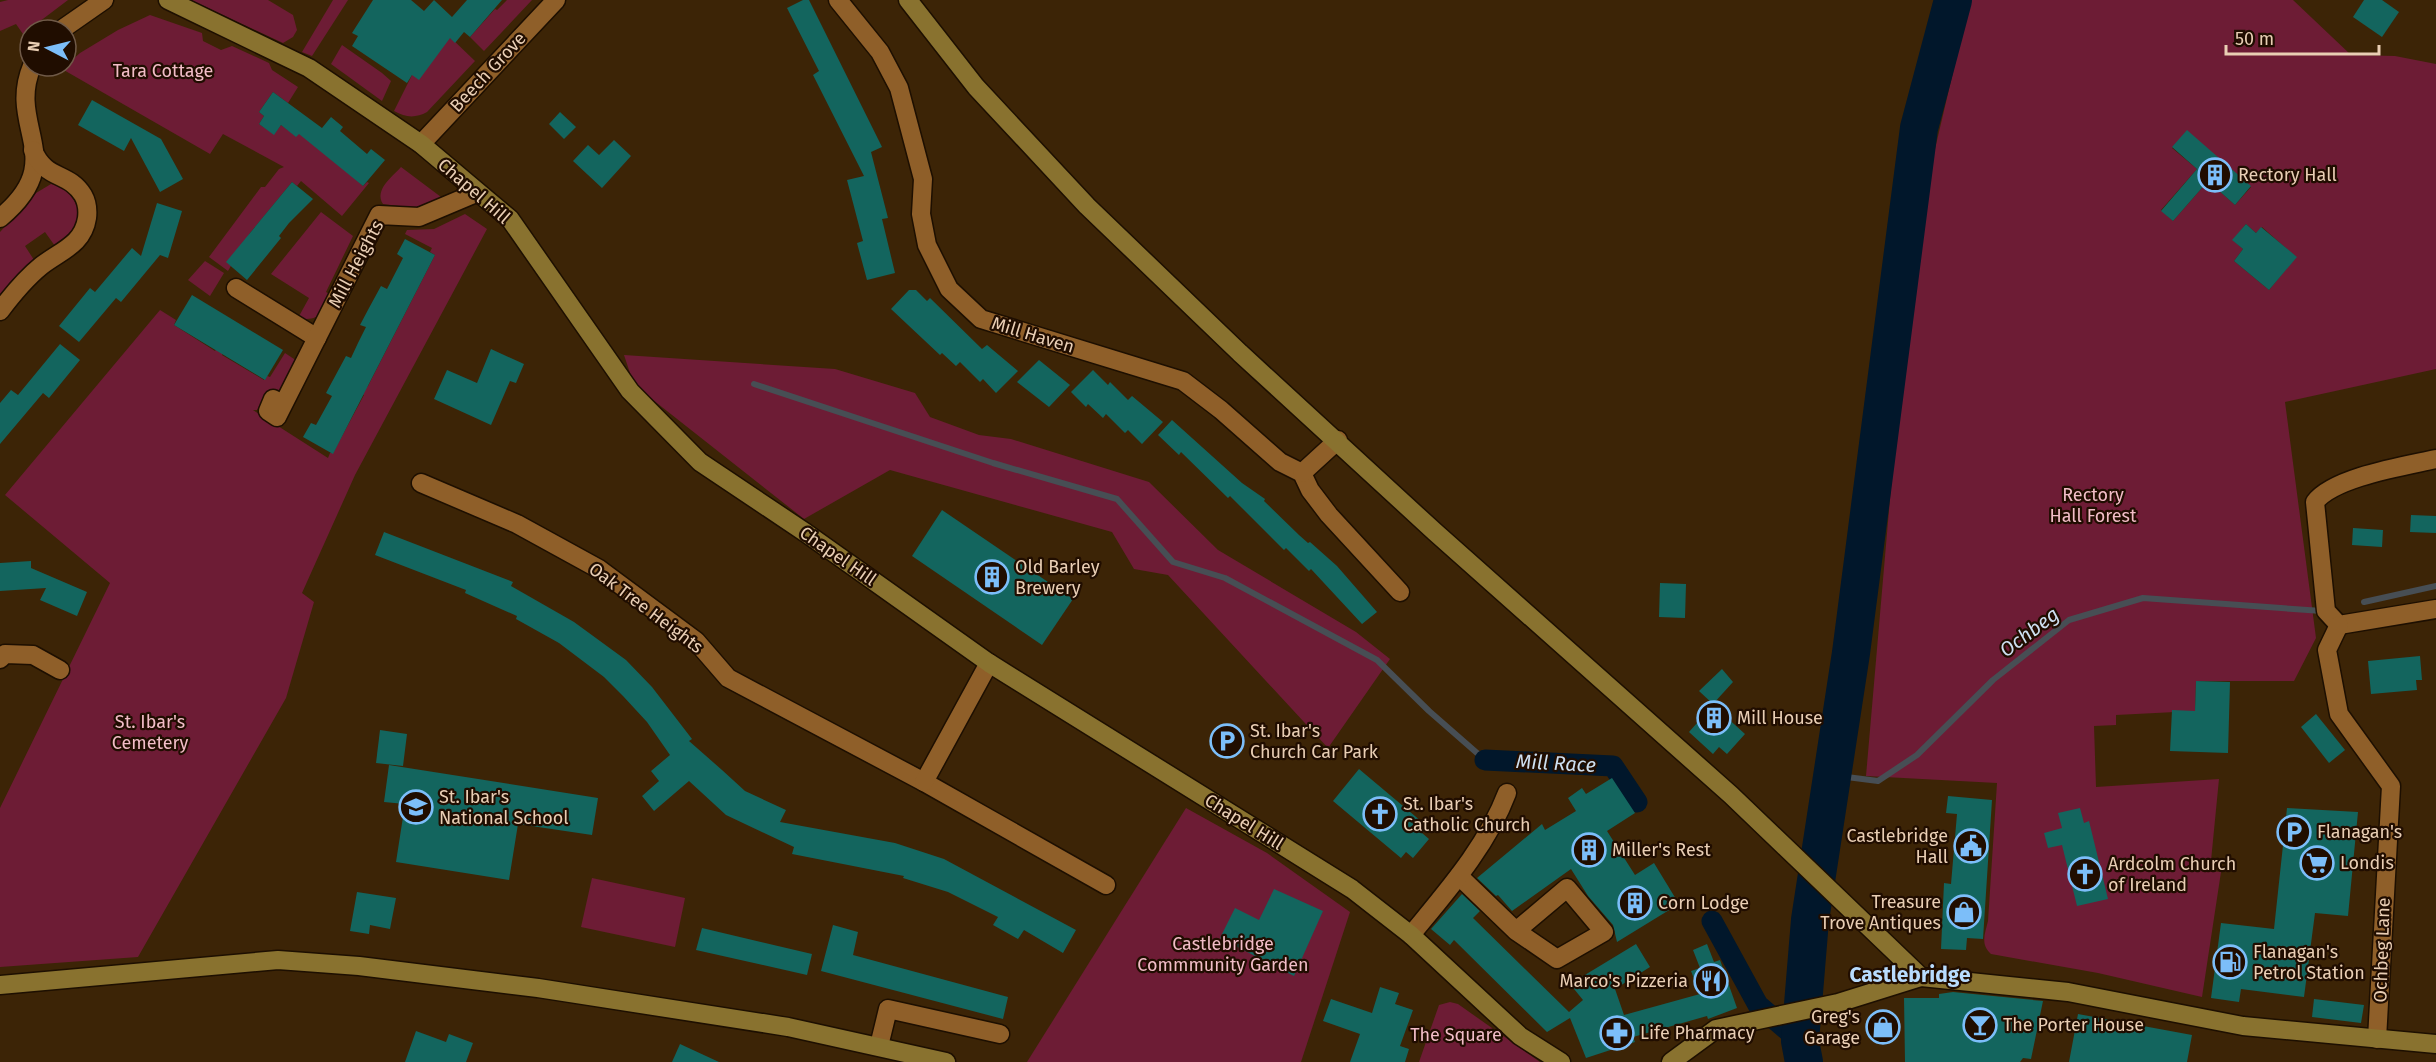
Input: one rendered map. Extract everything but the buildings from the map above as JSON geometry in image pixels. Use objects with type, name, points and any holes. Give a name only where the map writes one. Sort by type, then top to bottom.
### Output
[{"type":"street","points":[[78,19],[104,0]]},
{"type":"street","name":"Chapel Hill","points":[[168,0],[309,68],[420,144],[510,219],[630,391],[699,462],[806,533],[989,663],[1352,889],[1412,935],[1520,1036],[1561,1062]]},
{"type":"street","name":"Beech Grove","points":[[420,144],[556,0]]},
{"type":"street","name":"Mill Haven","points":[[838,0],[880,52],[899,88],[923,179],[921,214],[927,245],[949,289],[981,319],[1183,381],[1221,410],[1280,462],[1302,473]]},
{"type":"street","points":[[908,0],[976,87],[1043,162],[1240,353],[1338,440],[1436,532],[1673,742],[1921,976]]},
{"type":"street","points":[[0,218],[29,188],[35,169],[26,98],[28,78]]},
{"type":"street","points":[[0,311],[26,280],[79,239],[86,227],[88,209],[84,196],[74,184],[43,169],[33,150]]},
{"type":"street","name":"Mill Heights","points":[[283,404],[380,215],[420,217],[476,193]]},
{"type":"street","points":[[236,288],[317,338]]},
{"type":"street","points":[[1338,440],[1302,473],[1310,490],[1329,515],[1400,592]]},
{"type":"street","points":[[2436,459],[2354,481],[2322,493],[2315,502],[2326,611],[2339,625],[2436,609]]},
{"type":"street","name":"Oak Tree Heights","points":[[421,483],[517,524],[599,569],[696,641],[728,678],[924,782],[1107,885]]},
{"type":"street","name":"Ochbeg Lane","points":[[2339,625],[2328,650],[2339,714],[2373,758],[2391,786],[2377,1039]]},
{"type":"street","points":[[0,659],[5,654],[33,655],[60,670]]},
{"type":"street","points":[[924,782],[989,663]]},
{"type":"street","points":[[1412,935],[1459,876],[1498,818],[1506,793]]},
{"type":"street","points":[[1459,876],[1516,931],[1557,959],[1604,932],[1567,888],[1516,931]]},
{"type":"street","points":[[0,985],[278,960],[347,965],[538,988],[788,1027],[946,1062]]},
{"type":"street","points":[[1671,1062],[1716,1029],[1838,1003],[1921,976],[2068,992],[2243,1026],[2436,1044]]},
{"type":"street","points":[[879,1046],[888,1009],[1000,1034]]},
{"type":"green space","points":[[68,0],[44,18],[18,18],[18,27],[16,24],[0,31],[0,2]]},
{"type":"green space","points":[[191,0],[268,0],[293,15],[297,30],[293,37],[283,43]]},
{"type":"green space","points":[[333,0],[348,0],[312,56],[302,52]]},
{"type":"green space","points":[[507,0],[532,0],[484,51],[470,37],[495,9],[497,10]]},
{"type":"green space","name":"Rectory Hall Forest","points":[[1970,0],[2293,0],[2351,55],[2395,56],[2436,64],[2436,369],[2285,402],[2316,638],[2294,681],[2196,681],[2195,711],[2116,715],[2116,725],[2094,726],[2096,787],[2219,779],[2210,871],[2221,872],[2202,997],[2098,973],[1991,954],[1985,946],[1984,939],[1988,921],[1997,783],[1866,776],[1893,464],[1923,200]],"holes":[[[2187,131],[2251,187],[2235,205],[2208,181],[2173,221],[2161,210],[2197,169],[2172,148]],[[2246,224],[2256,233],[2262,227],[2296,257],[2269,290],[2234,261],[2243,249],[2233,240]]]},
{"type":"green space","name":"Tara Cottage","points":[[150,15],[202,33],[203,41],[221,50],[232,46],[269,63],[272,70],[298,87],[288,103],[273,92],[259,112],[264,116],[259,124],[274,134],[281,125],[296,136],[301,129],[363,186],[369,183],[342,216],[301,181],[297,186],[292,182],[250,233],[228,271],[209,257],[261,187],[265,187],[279,169],[284,167],[223,134],[210,154],[78,78],[78,55],[118,30]]},
{"type":"green space","points":[[450,37],[475,61],[427,112],[411,116],[394,111],[412,75]]},
{"type":"green space","points":[[342,45],[391,81],[382,101],[331,64]]},
{"type":"green space","points":[[401,167],[441,197],[434,206],[415,208],[383,204],[382,189]]},
{"type":"green space","points":[[51,184],[65,190],[75,202],[79,216],[78,224],[70,235],[55,246],[45,232],[25,246],[34,260],[0,295],[0,232],[36,193]]},
{"type":"green space","points":[[321,212],[353,236],[326,292],[331,295],[323,311],[311,319],[298,318],[309,298],[271,274]]},
{"type":"green space","name":"St. Ibar's Cemetery","points":[[465,214],[487,229],[355,475],[302,593],[314,602],[286,698],[138,957],[0,967],[0,808],[110,583],[5,495],[160,310],[176,320],[174,325],[215,351],[219,345],[225,350],[222,355],[264,380],[267,376],[270,377],[285,353],[297,361],[281,394],[267,394],[257,410],[253,410],[328,458],[330,453],[333,453],[364,395],[360,393],[368,386],[435,255],[430,252],[432,248],[405,234],[407,230],[434,229]]},
{"type":"green space","points":[[205,261],[224,273],[210,296],[188,280]]},
{"type":"green space","points":[[624,355],[835,369],[915,393],[930,417],[979,435],[1011,439],[1149,482],[1218,550],[1356,632],[1390,659],[1328,748],[1168,575],[1134,569],[1112,532],[890,470],[804,519],[634,385]]},
{"type":"green space","name":"Castlebridge Commmunity Garden","points":[[1186,808],[1267,853],[1350,912],[1301,1062],[1027,1062]]},
{"type":"green space","points":[[592,878],[685,898],[675,947],[581,927]]},
{"type":"green space","name":"The Square","points":[[1450,1002],[1458,1004],[1540,1062],[1419,1062],[1439,1005]]},
{"type":"waterway","points":[[1804,1062],[1800,1041],[1810,920],[1851,653],[1919,128],[1953,0]]},
{"type":"waterway","points":[[754,384],[993,463],[1117,499],[1173,562],[1225,578],[1377,660],[1429,711],[1485,760]]},
{"type":"waterway","name":"Ochbeg","points":[[2364,602],[2436,586]]},
{"type":"waterway","name":"Ochbeg","points":[[1831,775],[1878,781],[1917,755],[1993,680],[2069,620],[2143,598],[2322,611]]},
{"type":"waterway","name":"Mill Race","points":[[1485,760],[1613,766],[1637,802]]},
{"type":"waterway","points":[[1712,921],[1758,1005],[1800,1041]]},
{"type":"place","name":"Rectory Hall","points":[[2215,175]]},
{"type":"place","name":"Old Barley Brewery","points":[[992,577]]},
{"type":"place","name":"Mill House","points":[[1714,718]]},
{"type":"place","name":"St. Ibar's Church Car Park","points":[[1227,741]]},
{"type":"place","name":"St. Ibar's National School","points":[[416,807]]},
{"type":"place","name":"St. Ibar's Catholic Church","points":[[1380,814]]},
{"type":"place","name":"Flanagan's","points":[[2294,832]]},
{"type":"place","name":"Castlebridge Hall","points":[[1971,846]]},
{"type":"place","name":"Miller's Rest","points":[[1589,850]]},
{"type":"place","name":"Londis","points":[[2317,863]]},
{"type":"place","name":"Ardcolm Church of Ireland","points":[[2085,874]]},
{"type":"place","name":"Corn Lodge","points":[[1635,903]]},
{"type":"place","name":"Treasure Trove Antiques","points":[[1964,912]]},
{"type":"place","name":"Flanagan's Petrol Station","points":[[2230,962]]},
{"type":"place","name":"Marco's Pizzeria","points":[[1711,981]]},
{"type":"place","name":"The Porter House","points":[[1980,1025]]},
{"type":"place","name":"Greg's Garage","points":[[1883,1027]]},
{"type":"place","name":"Life Pharmacy","points":[[1617,1033]]},
{"type":"district","name":"Castlebridge","points":[[1910,975]]}]
